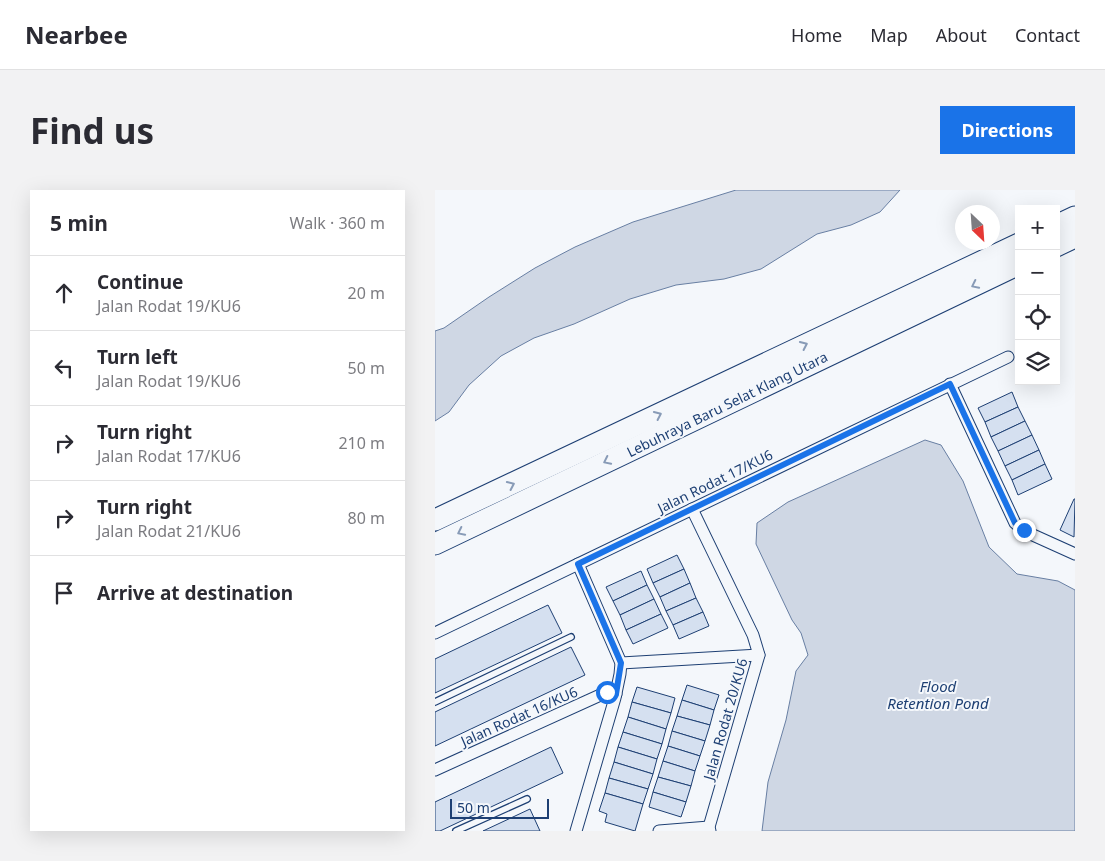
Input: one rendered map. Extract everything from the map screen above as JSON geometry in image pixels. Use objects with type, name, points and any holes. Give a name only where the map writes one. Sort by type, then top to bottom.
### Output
[{"type":"highway","points":[[1060,224],[1075,217]]},
{"type":"highway","points":[[1060,244],[1075,237]]},
{"type":"highway","name":"Lebuhraya Baru Selat Klang Utara","points":[[435,520],[1015,246]]},
{"type":"highway","name":"Lebuhraya Baru Selat Klang Utara","points":[[435,544],[1015,266]]},
{"type":"street","name":"Jalan Rodat 17/KU6","points":[[435,632],[1008,357]]},
{"type":"street","points":[[950,384],[1015,523],[1024,530],[1075,554]]},
{"type":"street","name":"Jalan Rodat 20/KU6","points":[[692,509],[753,635],[759,655],[709,829]]},
{"type":"street","points":[[576,831],[616,694],[621,663],[578,564]]},
{"type":"street","points":[[621,663],[759,655]]},
{"type":"street","name":"Jalan Rodat 16/KU6","points":[[435,770],[607,692],[616,694]]},
{"type":"street","points":[[659,831],[709,829]]},
{"type":"lane","points":[[435,702],[571,637]]},
{"type":"lane","points":[[457,831],[527,799]]},
{"type":"water","points":[[736,190],[900,190],[880,212],[851,225],[817,234],[761,269],[724,279],[676,285],[630,299],[574,324],[534,338],[501,356],[469,385],[449,412],[435,421],[435,331],[444,328],[535,268],[575,247],[633,222]]},
{"type":"water","name":"Flood Retention Pond","points":[[925,440],[941,445],[963,481],[989,547],[1017,574],[1058,581],[1075,590],[1075,831],[762,831],[768,782],[786,720],[796,671],[808,655],[801,633],[792,620],[756,544],[757,523],[788,502]]},
{"type":"building","points":[[1012,392],[1018,407],[985,422],[978,408]]},
{"type":"building","points":[[1018,407],[1025,421],[991,437],[985,422]]},
{"type":"building","points":[[1025,421],[1032,435],[998,451],[991,437]]},
{"type":"building","points":[[1032,435],[1039,450],[1005,466],[998,451]]},
{"type":"building","points":[[1039,450],[1045,464],[1012,480],[1005,466]]},
{"type":"building","points":[[1045,464],[1052,479],[1018,495],[1012,480]]},
{"type":"building","points":[[1075,499],[1074,537],[1060,530]]},
{"type":"building","points":[[677,555],[684,569],[653,583],[647,569]]},
{"type":"building","points":[[684,569],[690,583],[660,597],[653,583]]},
{"type":"building","points":[[641,571],[647,585],[613,601],[606,587]]},
{"type":"building","points":[[690,583],[696,598],[666,611],[660,597]]},
{"type":"building","points":[[647,585],[654,599],[620,615],[613,601]]},
{"type":"building","points":[[696,598],[703,612],[673,625],[666,611]]},
{"type":"building","points":[[654,599],[661,614],[626,630],[620,615]]},
{"type":"building","points":[[548,605],[562,633],[435,693],[435,659]]},
{"type":"building","points":[[703,612],[709,626],[679,639],[673,625]]},
{"type":"building","points":[[661,614],[668,628],[633,644],[626,630]]},
{"type":"building","points":[[571,647],[585,675],[435,746],[435,712]]},
{"type":"building","points":[[687,685],[719,695],[714,710],[682,700]]},
{"type":"building","points":[[637,687],[675,698],[671,713],[632,702]]},
{"type":"building","points":[[682,700],[714,710],[710,725],[677,716]]},
{"type":"building","points":[[632,702],[671,713],[666,729],[628,717]]},
{"type":"building","points":[[677,716],[710,725],[705,741],[672,731]]},
{"type":"building","points":[[628,717],[666,729],[662,744],[623,732]]},
{"type":"building","points":[[672,731],[705,741],[700,756],[668,746]]},
{"type":"building","points":[[623,732],[662,744],[657,759],[618,747]]},
{"type":"building","points":[[668,746],[700,756],[695,771],[663,761]]},
{"type":"building","points":[[551,747],[563,773],[440,831],[435,831],[435,802]]},
{"type":"building","points":[[618,747],[657,759],[653,774],[614,762]]},
{"type":"building","points":[[663,761],[695,771],[691,786],[658,777]]},
{"type":"building","points":[[614,762],[653,774],[648,789],[609,778]]},
{"type":"building","points":[[658,777],[691,786],[686,802],[653,792]]},
{"type":"building","points":[[609,778],[648,789],[643,804],[605,793]]},
{"type":"building","points":[[653,792],[686,802],[681,817],[649,807]]},
{"type":"building","points":[[605,793],[643,804],[635,831],[605,822],[607,814],[599,811]]},
{"type":"building","points":[[530,809],[540,831],[483,831]]},
{"type":"route","points":[[607,692],[616,694],[621,663],[578,564],[950,384],[1015,523],[1024,530]]}]
